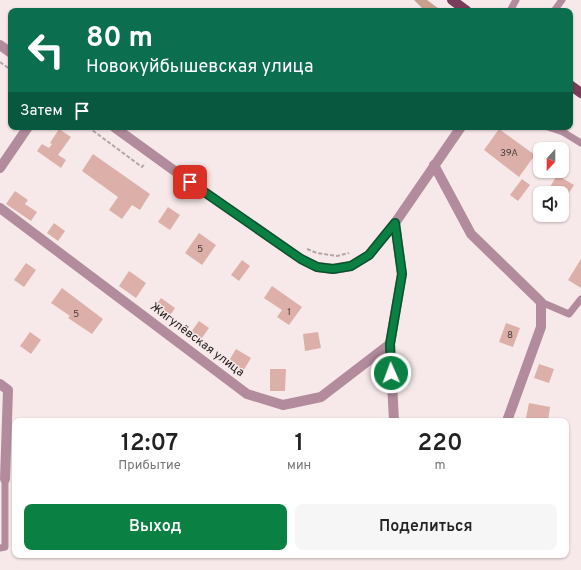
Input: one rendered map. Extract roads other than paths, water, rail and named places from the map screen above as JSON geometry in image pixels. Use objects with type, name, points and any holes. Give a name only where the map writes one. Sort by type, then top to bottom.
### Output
[{"type":"main road","points":[[452,0],[463,8]]},
{"type":"street","points":[[0,168],[26,130]]},
{"type":"street","points":[[118,130],[301,259],[317,267],[333,269],[351,266],[369,255],[395,223],[459,130]]},
{"type":"street","points":[[434,165],[471,234],[541,302],[541,327],[508,418]]},
{"type":"street","name":"Жигулёвская улица","points":[[0,208],[247,394],[283,405],[321,397],[390,344]]},
{"type":"street","points":[[394,418],[390,344],[402,274],[395,223]]},
{"type":"street","points":[[0,384],[8,390],[7,479]]},
{"type":"lane","points":[[557,130],[581,143]]},
{"type":"lane","points":[[541,302],[569,314],[581,299]]},
{"type":"lane","points":[[0,548],[5,547],[7,479]]}]
